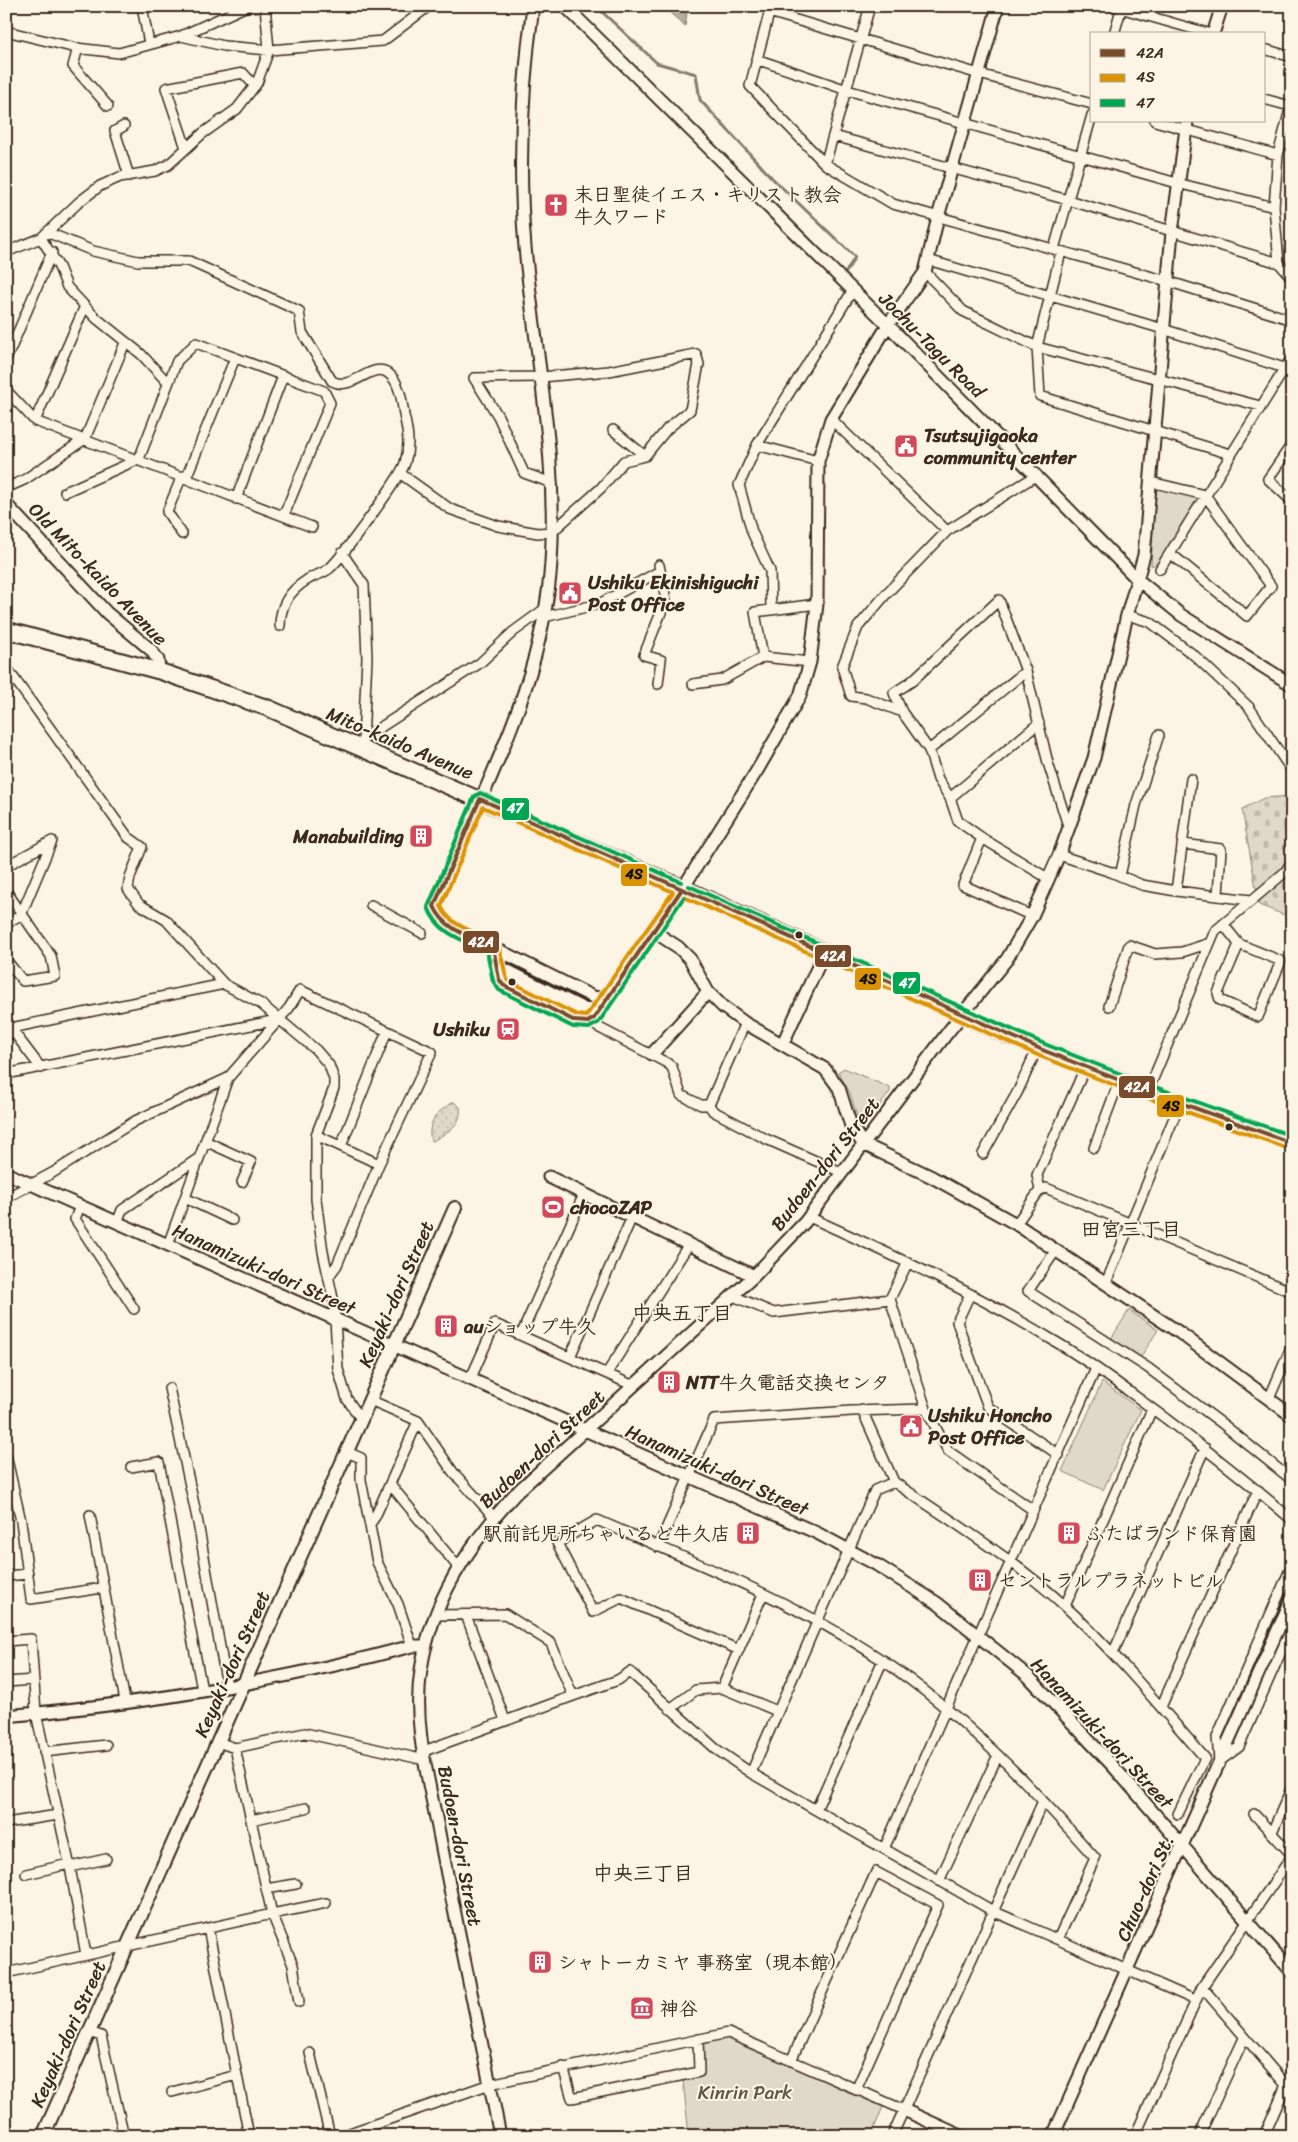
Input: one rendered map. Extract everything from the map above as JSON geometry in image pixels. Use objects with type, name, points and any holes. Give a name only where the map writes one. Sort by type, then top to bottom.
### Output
[{"type":"highway","name":"Mito-kaido Avenue","points":[[6,630],[159,672],[233,695],[362,743],[480,799],[1038,1047],[1148,1091],[1292,1143]]},
{"type":"main road","name":"Keyaki-dori Street","points":[[43,2136],[455,1208]]},
{"type":"street","points":[[142,6],[149,44]]},
{"type":"street","points":[[6,30],[78,48],[119,53],[181,36],[247,6]]},
{"type":"street","points":[[6,252],[45,235],[100,186],[129,176],[156,171],[168,164],[236,109],[255,86],[269,50],[264,6]]},
{"type":"street","points":[[181,36],[224,46],[269,50],[383,41],[429,6]]},
{"type":"street","points":[[533,6],[528,43],[522,124],[523,204],[527,265],[552,483],[552,532],[545,613],[528,680],[434,906],[436,913],[444,923],[593,997],[599,998],[609,995]]},
{"type":"street","name":"Jochu-Tagu Road","points":[[566,6],[888,325],[1137,579],[1187,619],[1292,684]]},
{"type":"street","points":[[825,164],[870,6]]},
{"type":"street","points":[[588,1022],[594,1018],[683,888],[792,712],[810,662],[817,604],[818,461],[831,419],[888,325],[925,272],[938,217],[998,6]]},
{"type":"street","points":[[1213,32],[1222,6]]},
{"type":"street","points":[[1114,32],[1119,7],[1205,32]]},
{"type":"street","points":[[1090,103],[979,74],[861,39],[770,9],[750,86],[825,164],[893,204],[1058,250],[1292,320]]},
{"type":"street","points":[[78,48],[73,66],[108,106]]},
{"type":"street","points":[[1266,50],[1292,57]]},
{"type":"street","points":[[756,59],[847,90],[1177,183],[1274,207]]},
{"type":"street","points":[[186,148],[166,88],[243,73],[255,86]]},
{"type":"street","points":[[1266,99],[1291,104],[1278,155],[1274,207],[1279,263]]},
{"type":"street","points":[[1090,122],[1068,200],[1050,298],[1037,347],[1040,396],[1230,454]]},
{"type":"street","points":[[1163,122],[1186,125],[1278,155]]},
{"type":"street","name":"Budoen-dori Street","points":[[500,2136],[424,1755],[418,1696],[426,1646],[436,1615],[458,1567],[494,1517],[516,1493],[733,1296],[809,1217],[841,1172],[962,1014],[1007,959],[1032,916],[1069,830],[1094,758],[1127,615],[1144,555],[1167,282],[1177,183],[1186,125]]},
{"type":"street","points":[[124,126],[115,130],[129,176]]},
{"type":"street","points":[[834,136],[1068,200],[1279,263],[1292,278]]},
{"type":"street","points":[[45,235],[67,287],[96,318],[141,354],[168,383]]},
{"type":"street","points":[[45,235],[93,252],[138,261],[189,261],[299,312],[302,332],[332,381],[339,384],[348,384],[364,375],[381,370],[394,379],[401,396],[409,442],[401,474],[332,567],[307,580],[288,596],[282,606],[280,626]]},
{"type":"street","points":[[6,360],[52,252]]},
{"type":"street","points":[[928,260],[1050,298],[1163,329],[1284,368]]},
{"type":"street","points":[[925,272],[963,311],[1037,347],[1260,406]]},
{"type":"street","points":[[771,609],[770,571],[752,532],[739,485],[757,445],[853,290]]},
{"type":"street","points":[[35,421],[85,306]]},
{"type":"street","points":[[6,488],[24,480],[86,439],[125,343]]},
{"type":"street","points":[[65,492],[139,459],[177,361],[196,343],[324,391],[330,404],[284,515]]},
{"type":"street","points":[[401,474],[450,509],[498,526],[538,533],[552,532],[601,488],[624,461],[646,456],[667,429],[690,410],[699,364],[696,354],[609,371],[540,377],[474,378],[498,416],[524,472],[552,483]]},
{"type":"street","points":[[1160,569],[1292,357]]},
{"type":"street","points":[[182,534],[167,512],[235,358]]},
{"type":"street","points":[[236,499],[283,376]]},
{"type":"street","points":[[6,390],[35,421],[139,459],[236,499],[284,515],[312,527]]},
{"type":"street","points":[[831,419],[947,531]]},
{"type":"street","points":[[613,430],[646,456]]},
{"type":"street","points":[[1292,444],[1268,479],[1292,501]]},
{"type":"street","points":[[757,445],[818,461]]},
{"type":"street","points":[[902,712],[866,698],[851,696],[842,667],[858,627],[886,593],[947,531],[1036,476]]},
{"type":"street","points":[[1151,482],[1205,495],[1271,586],[1247,616],[1170,554]]},
{"type":"street","name":"Old Mito-kaido Avenue","points":[[6,504],[107,613],[151,650],[158,660],[159,672]]},
{"type":"street","points":[[342,553],[364,585],[367,658],[362,743]]},
{"type":"street","points":[[362,743],[480,663],[513,632],[545,613],[599,604],[659,568],[666,600],[644,655],[661,660],[658,684]]},
{"type":"street","points":[[1049,879],[958,821],[950,798],[938,779],[929,750],[902,712],[894,693],[912,681],[999,600],[1026,671],[1069,830]]},
{"type":"street","points":[[763,657],[755,612],[817,604]]},
{"type":"street","points":[[1127,615],[1150,622],[1195,656],[1249,707],[1292,770]]},
{"type":"street","points":[[693,684],[722,680],[763,657],[810,662]]},
{"type":"street","points":[[6,667],[128,837],[142,848],[130,877],[128,889],[140,904],[166,920],[224,984],[261,1004],[316,1050],[329,1065],[334,1080],[334,1088],[316,1135],[316,1198],[335,1320],[338,1369],[347,1399],[361,1419]]},
{"type":"street","points":[[929,750],[1026,671]]},
{"type":"street","points":[[950,798],[1039,723]]},
{"type":"street","points":[[1120,876],[1136,805],[1159,735]]},
{"type":"street","points":[[1176,891],[1192,779]]},
{"type":"street","points":[[982,838],[963,885],[1032,916]]},
{"type":"street","points":[[6,866],[52,841],[21,915],[6,923]]},
{"type":"street","points":[[1182,844],[1220,849],[1218,895]]},
{"type":"street","points":[[1059,855],[1142,885],[1250,900]]},
{"type":"street","points":[[1148,1091],[1215,931],[1285,872],[1292,862]]},
{"type":"street","points":[[6,891],[51,956],[55,976],[23,981],[6,960]]},
{"type":"street","points":[[371,905],[422,933]]},
{"type":"street","points":[[1223,924],[1239,944],[1281,961],[1258,1018],[1220,1000],[1218,993],[1239,944]]},
{"type":"street","points":[[654,931],[678,947],[690,958],[708,992],[723,1007],[745,1023],[819,1064],[832,1076],[839,1088],[851,1126],[863,1144],[932,1177],[1016,1224],[1180,1332],[1292,1416]]},
{"type":"street","points":[[1109,1006],[1129,945],[1155,954],[1182,952],[1210,943]]},
{"type":"street","points":[[493,947],[499,979],[503,985],[575,1021],[588,1022],[652,1054],[672,1067],[681,1095],[702,1105],[709,1105]]},
{"type":"street","points":[[783,1043],[824,953]]},
{"type":"street","points":[[496,960],[504,969],[586,1010],[595,1008],[609,995]]},
{"type":"street","points":[[42,1068],[8,1025],[224,984]]},
{"type":"street","points":[[168,1245],[228,1078],[289,1008],[300,990],[432,1052],[379,1164],[337,1265],[329,1276]]},
{"type":"street","points":[[652,1054],[708,992]]},
{"type":"street","points":[[6,1074],[278,1020]]},
{"type":"street","points":[[709,1105],[745,1023]]},
{"type":"street","points":[[341,1146],[387,1031]]},
{"type":"street","points":[[983,1154],[1018,1091],[1038,1047]]},
{"type":"street","points":[[1040,1190],[1037,1175],[1086,1066]]},
{"type":"street","points":[[6,1198],[135,1121],[228,1078]]},
{"type":"street","points":[[1094,1148],[1120,1079]]},
{"type":"street","points":[[1106,1283],[1180,1103]]},
{"type":"street","points":[[709,1105],[713,1111],[766,1139],[841,1172]]},
{"type":"street","points":[[316,1135],[379,1164]]},
{"type":"street","points":[[205,1141],[251,1162],[242,1182]]},
{"type":"street","points":[[117,1223],[122,1210],[199,1158]]},
{"type":"street","name":"Hanamizuki-dori Street","points":[[6,1173],[849,1549],[936,1603],[979,1635],[1028,1676],[1066,1714],[1183,1845],[1292,1972]]},
{"type":"street","points":[[548,1177],[754,1276]]},
{"type":"street","points":[[1016,1224],[1040,1190],[1046,1188],[1292,1292]]},
{"type":"street","points":[[521,1335],[584,1194]]},
{"type":"street","points":[[185,1198],[232,1220]]},
{"type":"street","points":[[80,1206],[75,1219],[134,1309]]},
{"type":"street","points":[[570,1357],[632,1217]]},
{"type":"street","points":[[809,1217],[908,1262],[1058,1342],[1205,1448],[1292,1520]]},
{"type":"street","points":[[607,1373],[689,1244]]},
{"type":"street","points":[[1056,1250],[1028,1291],[1148,1368],[1224,1425],[1292,1480]]},
{"type":"street","points":[[908,1262],[890,1298],[926,1409],[948,1451],[1034,1510]]},
{"type":"street","points":[[970,1294],[957,1322],[988,1407],[1058,1455]]},
{"type":"street","points":[[733,1296],[774,1313],[890,1298]]},
{"type":"street","points":[[470,1380],[495,1324],[634,1386]]},
{"type":"street","points":[[1269,1399],[1292,1345]]},
{"type":"street","points":[[884,1849],[1096,1368]]},
{"type":"street","points":[[169,1388],[198,1523],[227,1686]]},
{"type":"street","points":[[370,1400],[418,1422],[453,1472],[494,1517]]},
{"type":"street","points":[[658,1547],[714,1420],[862,1410],[926,1409]]},
{"type":"street","points":[[1065,1606],[1152,1409]]},
{"type":"street","points":[[862,1410],[894,1482],[1011,1563],[1065,1606],[1114,1653],[1205,1758],[1178,1814]]},
{"type":"street","points":[[370,1524],[376,1517],[418,1422]]},
{"type":"street","points":[[1114,1653],[1205,1448]]},
{"type":"street","points":[[347,1452],[361,1458],[361,1480],[377,1562],[398,1604],[412,1646]]},
{"type":"street","points":[[6,1455],[22,1521],[31,1599],[102,1588]]},
{"type":"street","points":[[131,1466],[159,1462],[202,1690]]},
{"type":"street","points":[[752,1773],[777,1711],[875,1490],[894,1482]]},
{"type":"street","points":[[390,1484],[458,1567]]},
{"type":"street","points":[[1161,1707],[1258,1490]]},
{"type":"street","points":[[90,1515],[102,1588],[126,1701]]},
{"type":"street","points":[[739,1650],[622,1598],[593,1612],[557,1543],[596,1520],[763,1594],[817,1621],[883,1660],[946,1708],[998,1755],[1043,1800],[1095,1858],[1058,1939]]},
{"type":"street","points":[[1218,1762],[1217,1737],[1292,1564]]},
{"type":"street","points":[[6,1576],[28,1574]]},
{"type":"street","points":[[722,1688],[763,1594]]},
{"type":"street","name":"Chuo-dori St.","points":[[1053,2136],[1292,1598]]},
{"type":"street","points":[[436,1615],[505,1614],[551,1643],[574,1696]]},
{"type":"street","points":[[466,1615],[505,1720]]},
{"type":"street","points":[[1218,1762],[1239,1747],[1292,1627]]},
{"type":"street","points":[[6,1641],[31,1638],[36,1713],[70,1866],[86,1955]]},
{"type":"street","points":[[6,1716],[227,1686],[334,1667],[412,1646],[426,1646]]},
{"type":"street","points":[[816,1810],[883,1660]]},
{"type":"street","points":[[218,1742],[235,1748],[305,1733],[424,1755],[505,1720],[618,1680],[630,1672],[716,1749],[752,1773],[993,1910],[1195,2000]]},
{"type":"street","points":[[6,1682],[34,1680]]},
{"type":"street","points":[[670,1709],[696,1690],[722,1688],[777,1711]]},
{"type":"street","points":[[44,1752],[106,1745]]},
{"type":"street","points":[[235,1748],[272,1914],[293,1965],[299,2002]]},
{"type":"street","points":[[939,1881],[998,1755]]},
{"type":"street","points":[[1272,1832],[1292,1787]]},
{"type":"street","points":[[892,2136],[1043,1800]]},
{"type":"street","points":[[251,1820],[306,1808]]},
{"type":"street","points":[[6,1823],[58,1814]]},
{"type":"street","points":[[1135,2136],[1202,1987],[1292,1856],[1254,1814]]},
{"type":"street","points":[[26,1874],[106,1859]]},
{"type":"street","points":[[792,2061],[876,1872],[938,1905],[856,2090]]},
{"type":"street","points":[[266,1889],[296,1884]]},
{"type":"street","points":[[6,1973],[128,1944],[326,1903]]},
{"type":"street","points":[[208,1928],[249,2136]]},
{"type":"street","points":[[1202,1987],[1289,2088],[1264,2136]]},
{"type":"street","points":[[90,2032],[101,2036],[124,2136]]},
{"type":"street","points":[[341,2136],[490,2084],[728,2032],[961,2136]]},
{"type":"street","points":[[1199,2136],[1244,2038]]},
{"type":"street","points":[[563,2067],[572,2098],[699,2072],[698,2039]]},
{"type":"street","points":[[310,2053],[330,2136]]},
{"type":"street","points":[[172,2092],[236,2075]]},
{"type":"green space","points":[[1155,486],[1199,498],[1160,562],[1151,566]]},
{"type":"green space","points":[[1291,796],[1292,918],[1259,905],[1242,809],[1264,798]]},
{"type":"green space","points":[[844,1068],[890,1088],[890,1092],[866,1123],[858,1120],[850,1093],[838,1072]]},
{"type":"green space","points":[[454,1102],[460,1107],[459,1119],[452,1128],[431,1141],[430,1128],[432,1122],[443,1108]]},
{"type":"green space","points":[[1129,1310],[1158,1330],[1140,1358],[1111,1339]]},
{"type":"green space","points":[[1102,1382],[1141,1410],[1103,1490],[1062,1471]]},
{"type":"green space","name":"Kinrin Park","points":[[726,2038],[883,2107],[871,2136],[689,2136],[683,2081],[704,2076],[703,2043]]},
{"type":"shaded area","points":[[662,6],[688,6],[685,26]]},
{"type":"waterway","points":[[602,6],[601,11],[657,63],[696,74],[700,100],[772,178],[855,257],[846,272]]},
{"type":"transit line","name":"47","points":[[681,882],[480,793],[474,797],[428,907],[432,916],[445,930],[461,940],[487,951],[493,981],[499,990],[573,1027],[589,1028],[599,1022],[684,897]]},
{"type":"transit line","name":"42A","points":[[480,799],[682,889],[594,1018],[588,1022],[575,1021],[503,985],[499,979],[493,947],[451,927],[444,921],[434,906],[480,799]]},
{"type":"transit line","name":"4S","points":[[483,807],[673,892],[586,1016],[577,1015],[507,980],[498,943],[451,920],[441,906],[483,807]]},
{"type":"transit line","name":"47","points":[[689,886],[1047,1045],[1152,1086],[1292,1136]]},
{"type":"transit line","name":"42A","points":[[682,889],[1045,1051],[1150,1092],[1292,1143]]},
{"type":"transit line","name":"4S","points":[[684,897],[1042,1057],[1148,1098],[1290,1149]]},
{"type":"place","name":"末日聖徒イエス・キリスト教会 牛久ワード","points":[[556,205]]},
{"type":"place","name":"Tsutsujigaoka community center","points":[[906,446]]},
{"type":"place","name":"Ushiku Ekinishiguchi Post Office","points":[[570,593]]},
{"type":"place","name":"Manabuilding","points":[[421,836]]},
{"type":"place","name":"Ushiku","points":[[508,1029]]},
{"type":"place","name":"chocoZAP","points":[[553,1207]]},
{"type":"place","name":"auショップ牛久","points":[[446,1326]]},
{"type":"place","name":"NTT牛久電話交換センタ","points":[[669,1382]]},
{"type":"place","name":"Ushiku Honcho Post Office","points":[[911,1426]]},
{"type":"place","name":"駅前託児所ちゃいるど牛久店","points":[[748,1533]]},
{"type":"place","name":"ふたばランド保育園","points":[[1069,1533]]},
{"type":"place","name":"セントラルプラネットビル","points":[[980,1580]]},
{"type":"place","name":"シャトーカミヤ 事務室（現本館）","points":[[540,1962]]},
{"type":"place","name":"神谷","points":[[642,2008]]},
{"type":"district","name":"田宮三丁目","points":[[1131,1229]]},
{"type":"district","name":"中央五丁目","points":[[682,1313]]},
{"type":"district","name":"中央三丁目","points":[[643,1873]]}]
